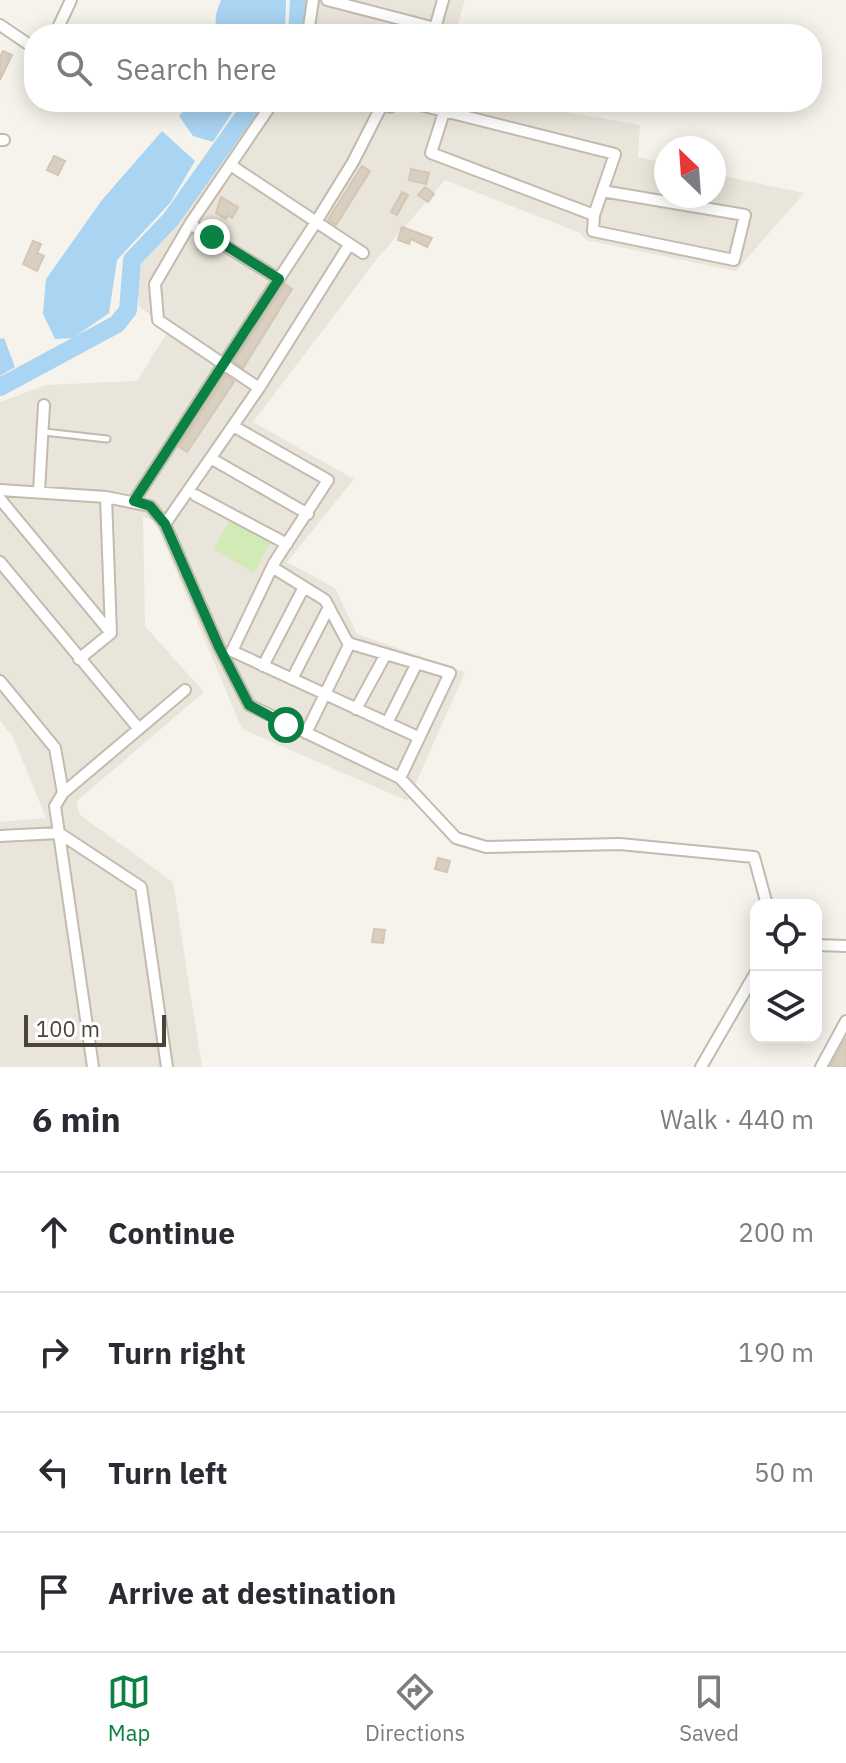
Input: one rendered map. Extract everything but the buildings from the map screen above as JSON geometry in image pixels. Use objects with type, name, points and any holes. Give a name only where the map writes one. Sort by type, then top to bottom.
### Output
[{"type":"street","points":[[60,24],[71,0]]},
{"type":"street","points":[[309,24],[313,0]]},
{"type":"street","points":[[327,0],[410,24]]},
{"type":"street","points":[[436,24],[443,0]]},
{"type":"street","points":[[0,25],[24,41]]},
{"type":"street","points":[[259,388],[158,320],[155,284],[190,224],[267,112]]},
{"type":"street","points":[[134,501],[316,222],[376,112]]},
{"type":"street","points":[[444,112],[431,153],[594,215]]},
{"type":"street","points":[[456,112],[615,154],[602,191],[594,215],[593,231],[734,260],[745,215],[602,191]]},
{"type":"street","points":[[232,166],[363,253]]},
{"type":"street","points":[[190,224],[279,279]]},
{"type":"street","points":[[165,524],[259,388],[349,245]]},
{"type":"street","points":[[39,491],[44,405]]},
{"type":"street","points":[[233,426],[328,480],[272,567],[232,651],[418,737]]},
{"type":"street","points":[[212,459],[308,514]]},
{"type":"street","points":[[0,490],[106,497],[150,506],[165,524],[219,647],[249,705],[379,765],[400,778],[456,838],[486,847],[620,844],[754,857],[765,899]]},
{"type":"street","points":[[195,495],[287,544]]},
{"type":"street","points":[[106,497],[111,633]]},
{"type":"street","points":[[0,499],[111,633]]},
{"type":"street","points":[[0,562],[139,729]]},
{"type":"street","points":[[272,567],[325,600],[350,643],[450,673],[400,778]]},
{"type":"street","points":[[263,666],[304,587]]},
{"type":"street","points":[[292,679],[329,607]]},
{"type":"street","points":[[79,659],[111,633]]},
{"type":"street","points":[[306,733],[350,643]]},
{"type":"street","points":[[356,709],[386,654]]},
{"type":"street","points":[[387,723],[417,663]]},
{"type":"street","points":[[0,681],[55,748],[63,793]]},
{"type":"street","points":[[93,1067],[55,806],[63,793],[185,690]]},
{"type":"street","points":[[0,836],[59,833],[141,887],[167,1067]]},
{"type":"street","points":[[822,945],[846,946]]},
{"type":"street","points":[[701,1067],[750,982]]},
{"type":"street","points":[[821,1067],[846,1021]]},
{"type":"lane","points":[[43,432],[107,439]]},
{"type":"shaded area","points":[[303,0],[465,0],[458,24],[302,24]]},
{"type":"shaded area","points":[[252,112],[567,112],[640,125],[638,157],[654,160],[654,208],[726,208],[726,177],[804,193],[736,271],[586,240],[580,233],[445,180],[377,259],[253,422],[354,479],[287,562],[335,588],[357,634],[465,672],[408,801],[242,729],[155,521],[143,517],[145,626],[204,692],[76,802],[80,815],[173,882],[202,1067],[0,1067],[0,822],[46,818],[13,737],[0,721],[0,402],[46,385],[137,381],[170,328],[139,307],[136,266]]},
{"type":"green space","points":[[231,518],[271,542],[254,573],[214,549]]},
{"type":"water","points":[[221,0],[286,0],[285,24],[216,24]]},
{"type":"water","points":[[182,112],[232,112],[213,142],[193,136],[179,116]]},
{"type":"water","points":[[162,131],[195,161],[170,203],[117,260],[109,313],[73,338],[55,339],[43,314],[46,279],[102,200]]},
{"type":"water","points":[[4,338],[15,367],[0,376],[0,339]]},
{"type":"waterway","points":[[298,24],[299,0]]},
{"type":"waterway","points":[[0,387],[117,324],[128,310],[132,260],[171,219],[247,112]]},
{"type":"route","points":[[212,237],[279,279],[134,501],[150,506],[165,524],[219,647],[249,705],[286,725]]}]
